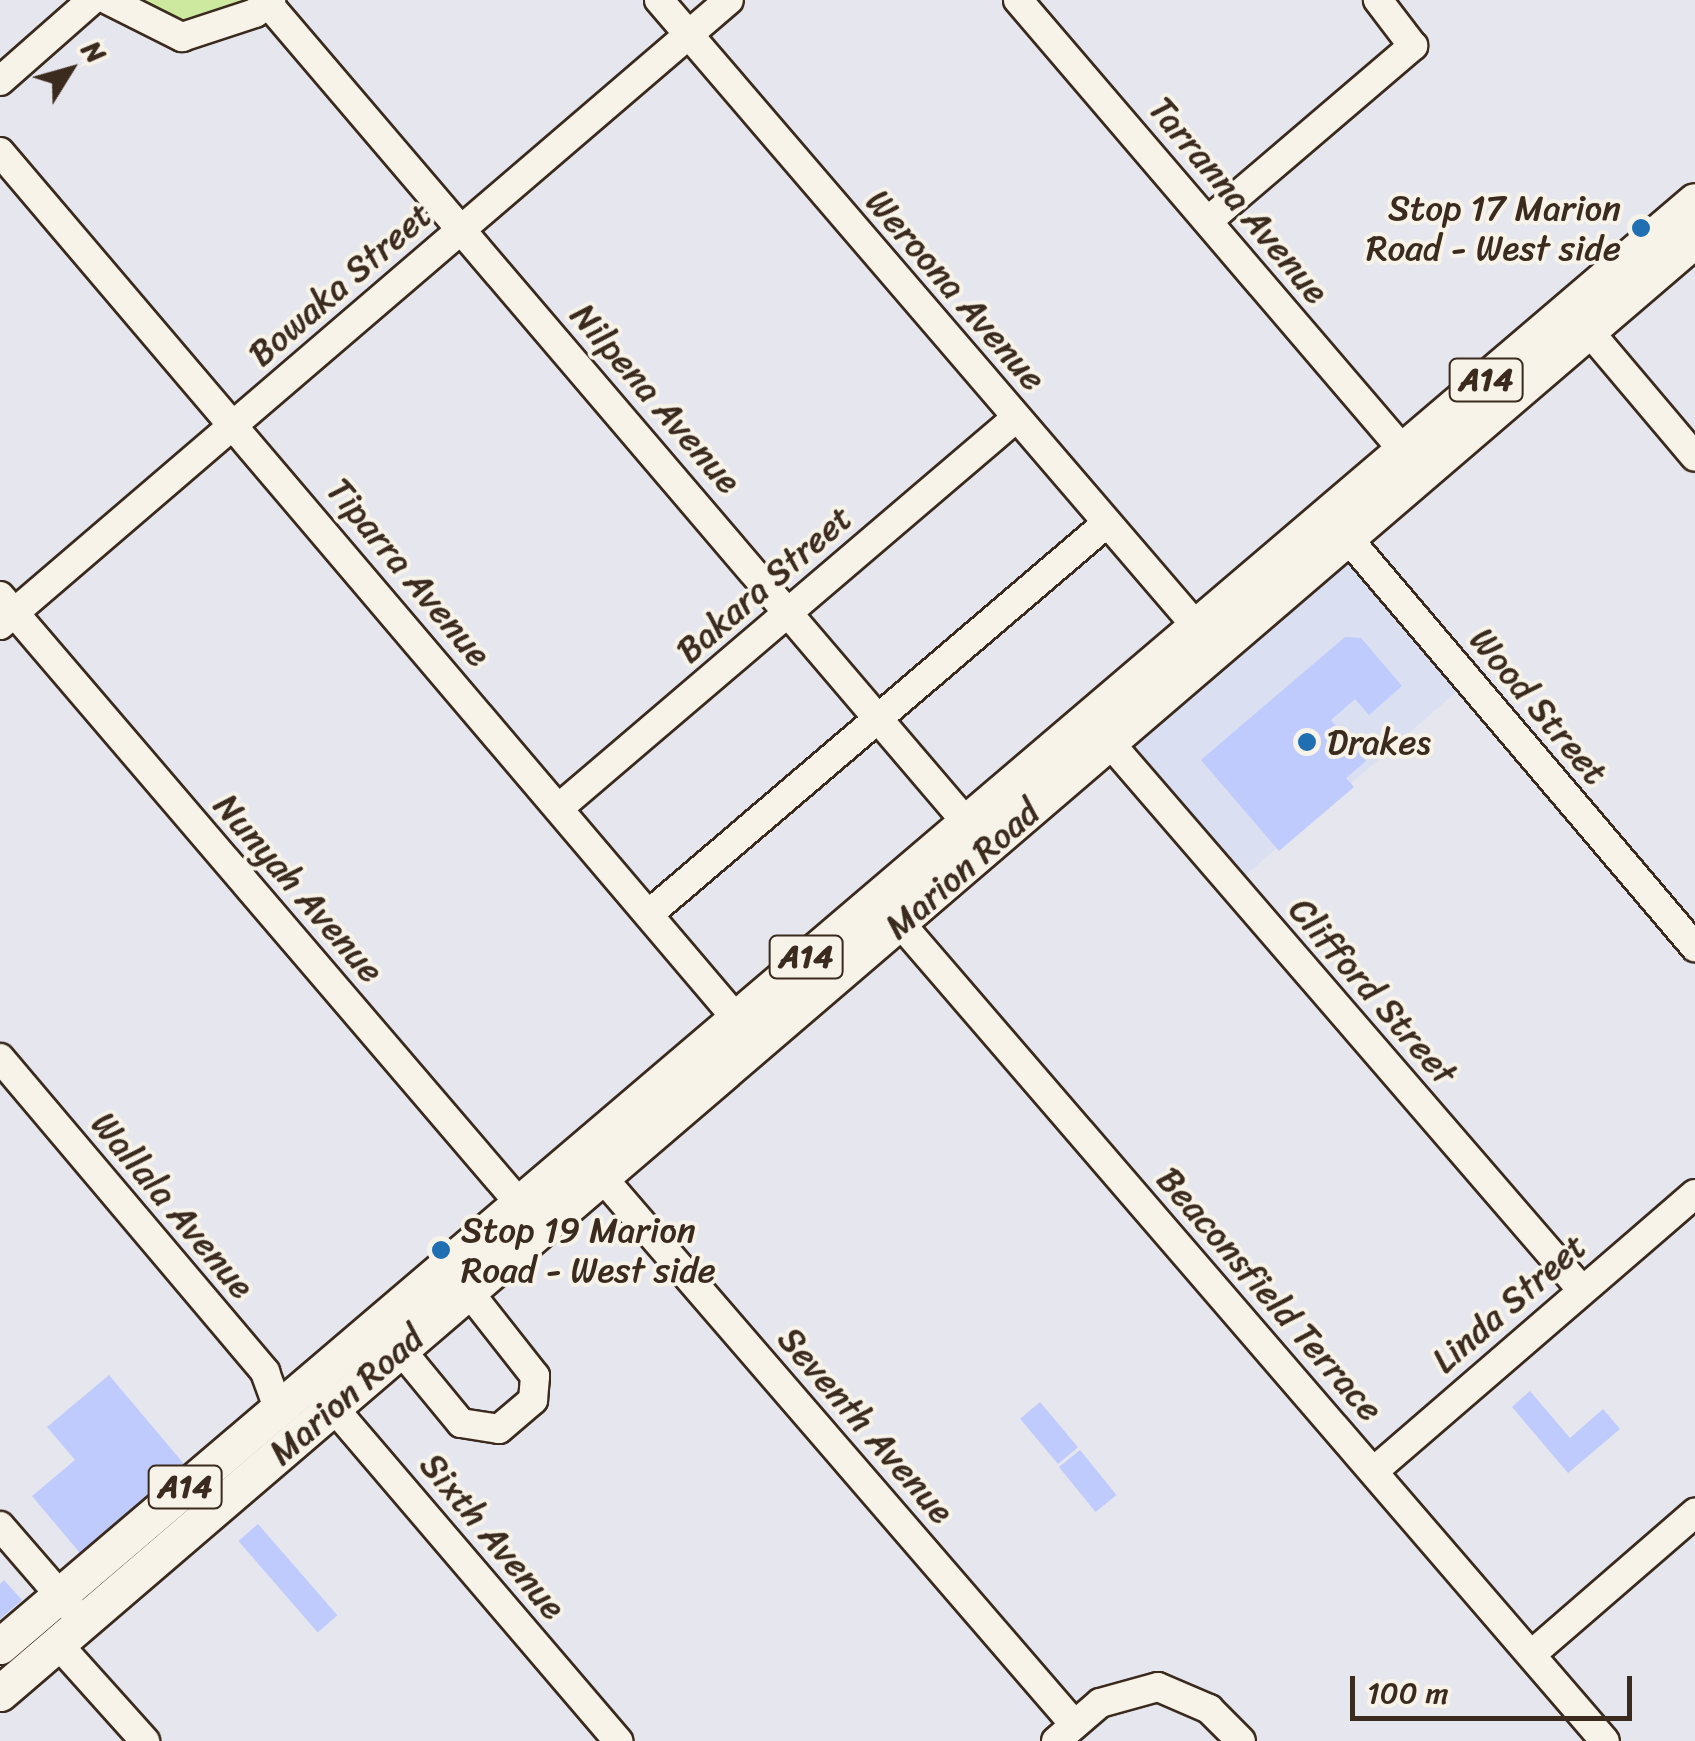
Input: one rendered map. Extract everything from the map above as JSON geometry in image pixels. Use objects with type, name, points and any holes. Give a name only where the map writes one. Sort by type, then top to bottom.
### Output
[{"type":"main road","name":"Marion Road","points":[[976,834],[1109,742],[1336,525],[1402,449],[1695,201]]},
{"type":"main road","name":"Marion Road","points":[[0,1693],[70,1633],[321,1394],[976,834],[1113,698],[1197,627],[1588,330],[1695,239]]},
{"type":"main road","points":[[1109,742],[1113,698]]},
{"type":"main road","name":"Marion Road","points":[[0,1646],[278,1407],[321,1394],[400,1349],[468,1291],[530,1216],[601,1176],[746,1030]]},
{"type":"street","points":[[0,81],[92,0]]},
{"type":"street","points":[[108,0],[182,37],[268,1]]},
{"type":"street","name":"Weroona Avenue","points":[[659,0],[1197,627]]},
{"type":"street","name":"Bowaka Street","points":[[5,611],[234,425],[729,0]]},
{"type":"street","name":"Tarranna Avenue","points":[[1018,0],[1402,449]]},
{"type":"street","points":[[1208,221],[1414,46],[1378,0]]},
{"type":"street","name":"Nilpena Avenue","points":[[268,1],[976,834]]},
{"type":"street","name":"Tiparra Avenue","points":[[0,152],[746,1030]]},
{"type":"street","points":[[1588,330],[1695,457]]},
{"type":"street","name":"Bakara Street","points":[[560,807],[1016,418]]},
{"type":"street","points":[[649,914],[1107,523]]},
{"type":"street","name":"Wood Street","points":[[1336,525],[1695,947]]},
{"type":"street","name":"Nunyah Avenue","points":[[5,611],[530,1216]]},
{"type":"street","name":"Clifford Street","points":[[1109,742],[1582,1290]]},
{"type":"street","name":"Beaconsfield Terrace","points":[[888,910],[1606,1741]]},
{"type":"street","name":"Wallala Avenue","points":[[0,1058],[265,1372],[278,1407]]},
{"type":"street","name":"Seventh Avenue","points":[[601,1176],[1065,1732]]},
{"type":"street","name":"Linda Street","points":[[1374,1471],[1695,1194]]},
{"type":"street","points":[[400,1349],[462,1422],[500,1429],[533,1400],[536,1376],[468,1291]]},
{"type":"street","name":"Sixth Avenue","points":[[321,1394],[618,1741]]},
{"type":"street","points":[[1532,1654],[1695,1512]]},
{"type":"street","points":[[0,1526],[59,1595],[83,1669],[145,1741]]},
{"type":"street","points":[[1065,1732],[1100,1703],[1158,1687],[1209,1709],[1241,1741]]},
{"type":"shaded area","points":[[1345,545],[1466,684],[1241,879],[1120,741]]},
{"type":"green space","points":[[131,0],[250,0],[180,30]]},
{"type":"building","points":[[1345,637],[1361,638],[1402,686],[1369,715],[1355,699],[1331,720],[1366,761],[1346,778],[1354,787],[1279,851],[1201,760]]},
{"type":"building","points":[[109,1375],[184,1464],[80,1553],[32,1496],[75,1460],[47,1427]]},
{"type":"building","points":[[1530,1391],[1570,1438],[1603,1409],[1620,1429],[1568,1473],[1512,1407]]},
{"type":"building","points":[[1040,1402],[1078,1447],[1058,1464],[1020,1419]]},
{"type":"building","points":[[1080,1450],[1117,1495],[1096,1512],[1059,1467]]},
{"type":"building","points":[[258,1524],[337,1615],[318,1632],[238,1541]]},
{"type":"building","points":[[4,1580],[22,1600],[0,1619],[0,1584]]},
{"type":"place","name":"Stop 17 Marion Road - West side","points":[[1641,228]]},
{"type":"place","name":"Drakes","points":[[1307,742]]},
{"type":"place","name":"Stop 19 Marion Road - West side","points":[[441,1250]]}]
